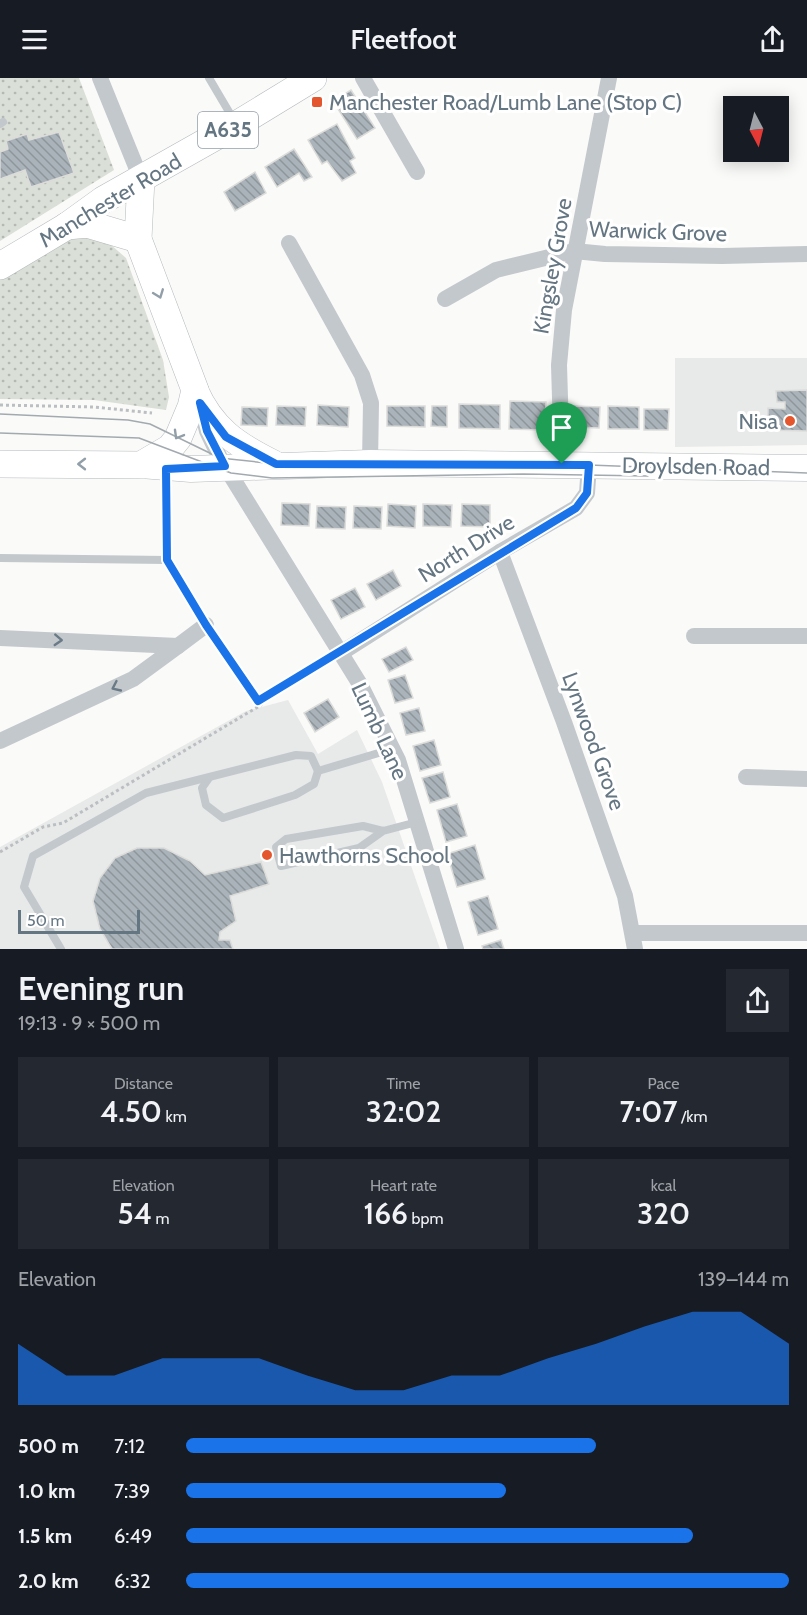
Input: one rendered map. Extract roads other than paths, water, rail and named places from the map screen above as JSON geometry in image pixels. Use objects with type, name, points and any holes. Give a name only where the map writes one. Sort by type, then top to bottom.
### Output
[{"type":"highway","name":"Manchester Road","points":[[0,266],[67,226],[103,200],[236,125],[313,78]]},
{"type":"highway","name":"Lumb Lane","points":[[141,179],[138,239],[198,396]]},
{"type":"highway","points":[[67,226],[87,224],[138,239]]},
{"type":"highway","points":[[0,464],[153,467],[178,438],[198,396]]},
{"type":"main road","name":"Lumb Lane","points":[[198,396],[226,437],[276,464]]},
{"type":"main road","name":"Droylsden Road","points":[[153,467],[370,463],[807,468]]},
{"type":"street","name":"Lumb Lane","points":[[100,78],[141,179]]},
{"type":"street","points":[[363,78],[417,172]]},
{"type":"street","name":"Kingsley Grove","points":[[562,464],[559,365],[564,310],[609,78]]},
{"type":"street","points":[[289,243],[362,375],[370,403],[370,463]]},
{"type":"street","name":"Warwick Grove","points":[[445,299],[496,270],[574,251],[687,255],[807,254]]},
{"type":"street","name":"Lumb Lane","points":[[198,396],[207,431],[225,466],[361,686],[393,749],[456,949]]},
{"type":"street","name":"North Drive","points":[[341,653],[500,552],[576,508],[587,493],[589,465]]},
{"type":"street","name":"Lynwood Grove","points":[[500,552],[564,722],[625,896],[634,941]]},
{"type":"street","points":[[0,741],[133,679],[206,625]]},
{"type":"street","points":[[694,636],[807,636]]},
{"type":"street","points":[[0,638],[178,646]]},
{"type":"street","points":[[746,777],[807,779]]},
{"type":"street","points":[[634,941],[807,933]]},
{"type":"lane","points":[[209,78],[236,125]]},
{"type":"lane","points":[[0,558],[167,560],[153,467]]},
{"type":"lane","points":[[318,771],[393,749]]},
{"type":"lane","points":[[61,949],[24,887],[33,856],[146,793],[296,755],[311,756],[318,771],[314,784],[295,795],[223,818],[206,805],[202,788],[209,778]]},
{"type":"lane","points":[[383,831],[363,826],[286,838],[276,847],[280,866],[360,848],[383,831],[417,822]]},
{"type":"tram line","points":[[0,414],[128,420],[150,424],[220,458],[276,464],[562,464],[807,473]]},
{"type":"tram line","points":[[0,433],[139,438],[231,473],[272,478],[523,474],[648,476]]},
{"type":"place","name":"Manchester Road/Lumb Lane (Stop C)","points":[[317,102]]},
{"type":"place","name":"Nisa","points":[[790,421]]},
{"type":"place","name":"Hawthorns School","points":[[267,855]]}]
